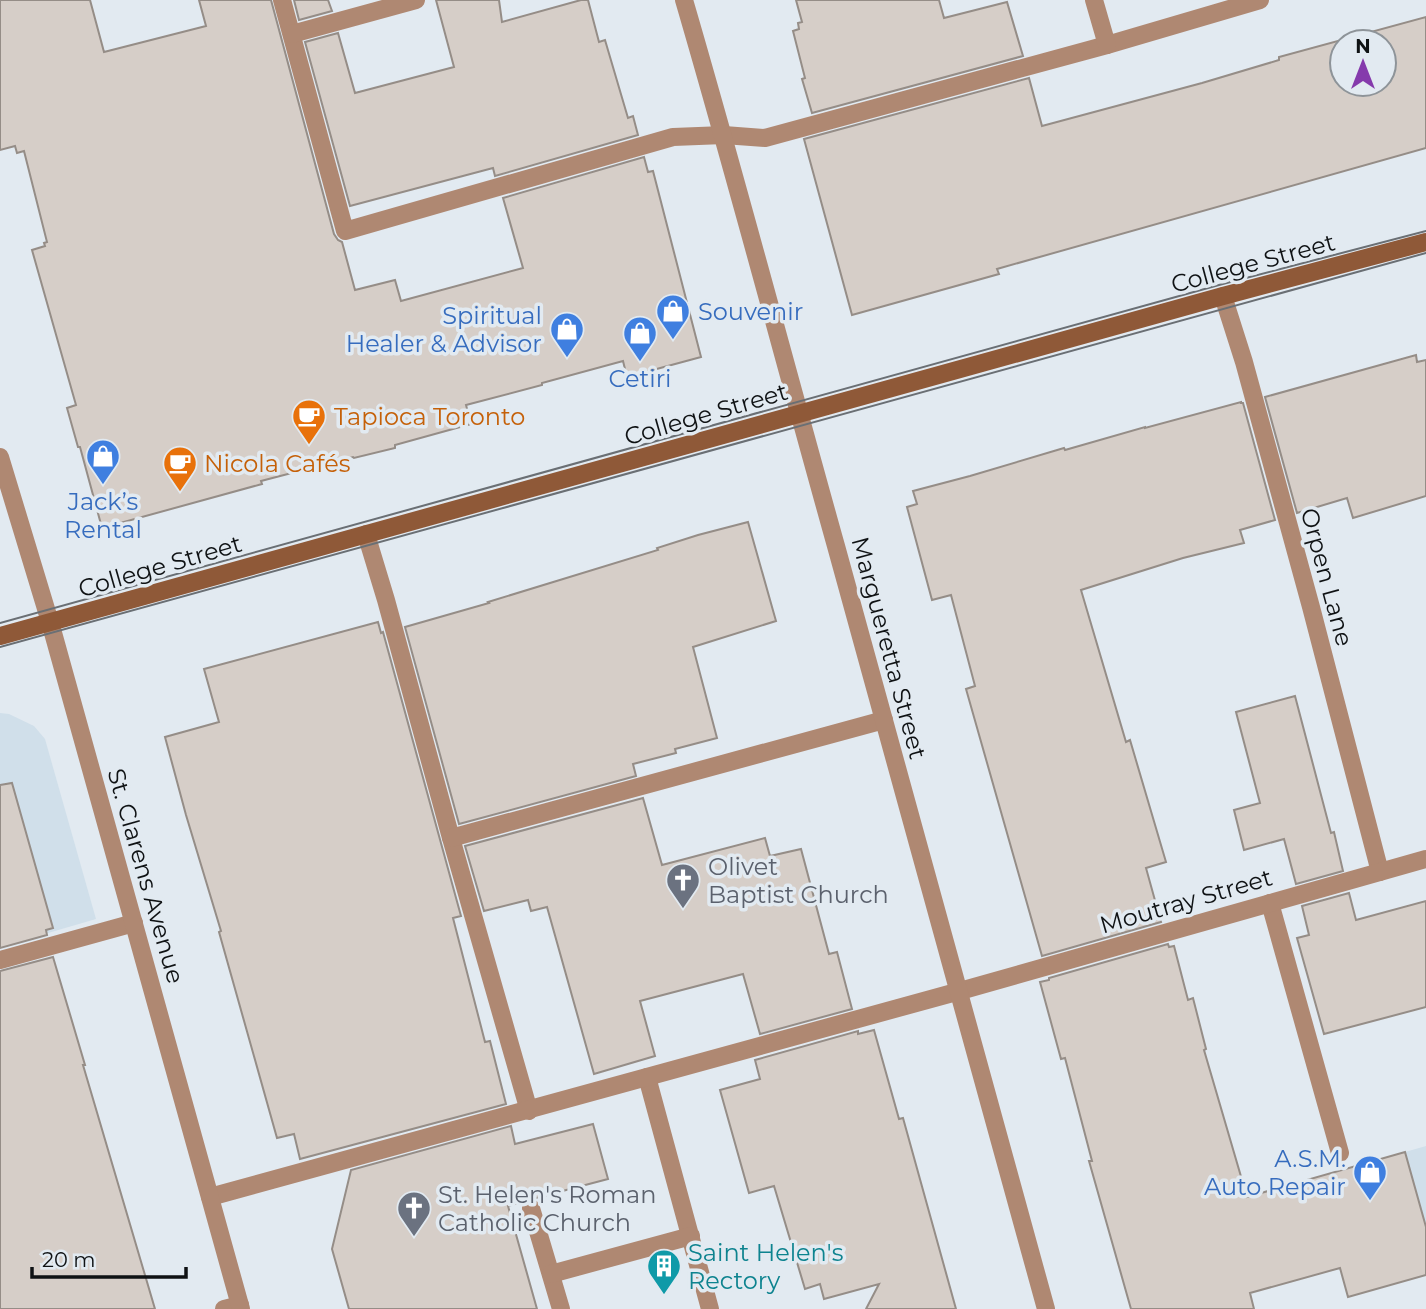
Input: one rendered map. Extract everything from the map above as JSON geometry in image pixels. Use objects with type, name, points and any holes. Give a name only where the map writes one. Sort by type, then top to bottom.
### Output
[{"type":"main road","name":"College Street","points":[[0,636],[1426,242]]},
{"type":"street","points":[[282,0],[345,231],[673,137],[724,135],[765,138],[1107,45],[1260,0]]},
{"type":"street","points":[[292,34],[416,0]]},
{"type":"street","name":"Margueretta Street","points":[[684,0],[724,135],[1045,1309]]},
{"type":"street","points":[[1094,0],[1107,45]]},
{"type":"street","name":"Orpen Lane","points":[[1223,296],[1248,375],[1380,872]]},
{"type":"street","name":"St. Clarens Avenue","points":[[0,457],[50,622],[210,1197],[235,1308]]},
{"type":"street","points":[[366,534],[529,1111]]},
{"type":"street","points":[[451,838],[884,720]]},
{"type":"street","name":"Moutray Street","points":[[210,1197],[529,1111],[1426,859]]},
{"type":"street","points":[[1270,902],[1340,1153]]},
{"type":"street","points":[[0,960],[134,923]]},
{"type":"street","points":[[647,1077],[710,1309]]},
{"type":"street","points":[[531,1208],[561,1309]]},
{"type":"street","points":[[551,1274],[691,1236]]},
{"type":"shaded area","points":[[0,713],[9,714],[34,726],[45,739],[96,919],[0,947]]},
{"type":"shaded area","points":[[1426,1146],[1426,1227],[1405,1152]]},
{"type":"building","points":[[0,0],[90,0],[104,52],[206,26],[199,0],[271,0],[334,234],[342,242],[355,290],[395,280],[401,301],[523,268],[503,198],[644,157],[648,172],[653,171],[701,357],[627,377],[623,361],[542,383],[466,405],[471,424],[395,445],[395,448],[261,481],[262,484],[102,528],[67,408],[76,405],[32,250],[45,246],[44,243],[47,242],[24,151],[17,153],[15,146],[0,150]]},
{"type":"building","points":[[294,0],[328,0],[332,11],[299,20]]},
{"type":"building","points":[[436,0],[499,0],[502,22],[588,0],[599,42],[605,40],[628,118],[633,116],[638,135],[495,176],[493,168],[350,206],[305,42],[338,33],[355,93],[454,67]]},
{"type":"building","points":[[796,0],[939,0],[944,18],[1007,2],[1023,56],[812,113],[793,31],[799,29],[798,23],[802,22]]},
{"type":"building","points":[[1426,17],[1426,148],[997,269],[999,274],[852,315],[804,139],[1029,78],[1042,126],[1279,60],[1279,57],[1328,44],[1328,98],[1398,98],[1398,28],[1386,28]]},
{"type":"building","points":[[1416,355],[1417,362],[1426,360],[1426,496],[1353,518],[1347,498],[1297,513],[1265,397]]},
{"type":"building","points":[[1241,402],[1275,520],[1240,530],[1244,543],[1183,558],[1081,590],[1126,742],[1130,740],[1166,862],[1146,868],[1161,922],[1042,956],[966,689],[975,686],[951,595],[932,600],[907,507],[917,504],[913,491]]},
{"type":"building","points":[[748,522],[776,621],[693,647],[717,738],[675,749],[676,753],[633,764],[636,776],[459,824],[405,627],[658,550],[657,548],[698,535]]},
{"type":"building","points":[[378,622],[461,916],[453,918],[485,1042],[490,1041],[506,1104],[300,1159],[294,1134],[277,1138],[165,737],[219,722],[204,669]]},
{"type":"building","points":[[1295,696],[1343,871],[1296,884],[1284,839],[1244,850],[1234,810],[1260,803],[1236,712]]},
{"type":"building","points":[[12,783],[53,928],[46,930],[47,935],[0,948],[0,785]]},
{"type":"building","name":"Olivet Baptist Church","points":[[643,798],[662,865],[765,838],[770,856],[801,849],[829,954],[837,952],[852,1009],[760,1034],[743,974],[640,1001],[655,1056],[594,1074],[547,907],[531,911],[528,900],[484,911],[465,846]]},
{"type":"building","points":[[1349,893],[1356,920],[1426,901],[1426,1007],[1324,1034],[1297,938],[1309,935],[1302,906]]},
{"type":"building","points":[[1168,944],[1169,947],[1174,946],[1188,1000],[1193,998],[1206,1049],[1204,1050],[1247,1197],[1405,1152],[1426,1227],[1426,1275],[1348,1297],[1340,1268],[1250,1293],[1254,1309],[1131,1309],[1089,1161],[1092,1161],[1065,1058],[1061,1059],[1040,982]]},
{"type":"building","points":[[53,957],[155,1309],[0,1309],[0,971]]},
{"type":"building","points":[[874,1030],[899,1119],[903,1118],[956,1309],[866,1309],[879,1284],[824,1299],[820,1284],[805,1289],[774,1186],[749,1193],[720,1090],[760,1079],[755,1060],[858,1031],[858,1034]]},
{"type":"building","name":"St. Helen's Roman Catholic Church","points":[[593,1124],[608,1179],[536,1198],[528,1197],[508,1206],[537,1309],[349,1309],[332,1249],[351,1170],[511,1126],[515,1144]]},
{"type":"tram line","points":[[0,623],[1219,285],[1426,231]]},
{"type":"tram line","points":[[0,647],[1426,253]]},
{"type":"place","name":"Souvenir","points":[[673,341]]},
{"type":"place","name":"Spiritual Healer & Advisor","points":[[567,359]]},
{"type":"place","name":"Cetiri","points":[[640,363]]},
{"type":"place","name":"Tapioca Toronto","points":[[309,446]]},
{"type":"place","name":"Jack’s Rental","points":[[103,486]]},
{"type":"place","name":"Nicola Cafés","points":[[180,493]]},
{"type":"place","name":"Olivet Baptist Church","points":[[683,910]]},
{"type":"place","name":"A.S.M. Auto Repair","points":[[1370,1202]]},
{"type":"place","name":"St. Helen's Roman Catholic Church","points":[[414,1238]]},
{"type":"place","name":"Saint Helen's Rectory","points":[[664,1296]]}]
